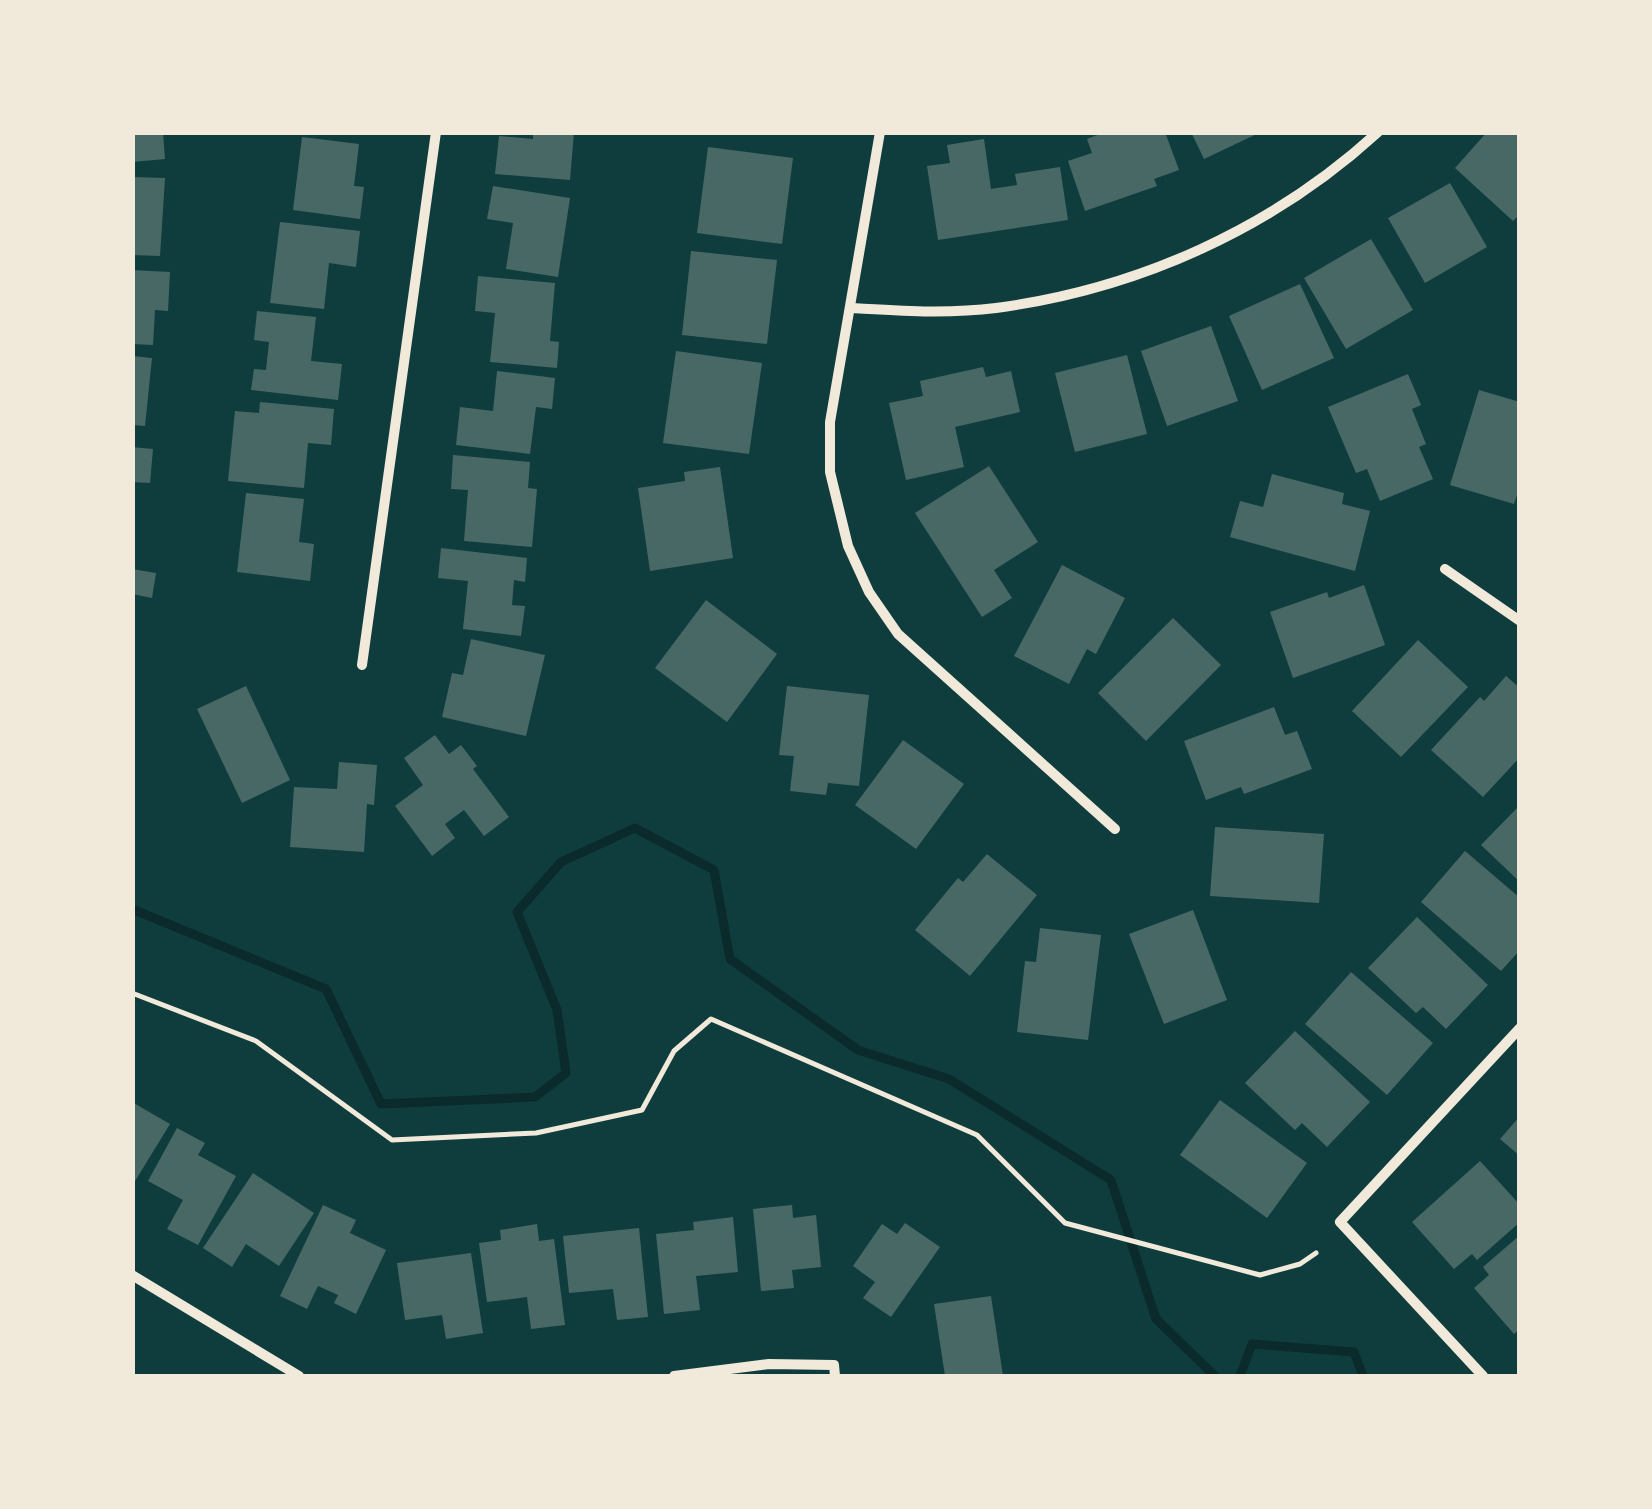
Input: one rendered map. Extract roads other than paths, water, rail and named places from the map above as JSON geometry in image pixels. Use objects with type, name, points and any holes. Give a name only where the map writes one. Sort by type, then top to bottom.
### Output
[{"type":"street","points":[[362,666],[436,132]]},
{"type":"street","points":[[880,132],[830,422],[830,472],[840,522],[869,592],[898,634],[1115,829]]},
{"type":"street","points":[[852,308],[922,312],[994,308],[1064,296],[1132,278],[1261,219],[1320,180],[1378,132]]},
{"type":"street","points":[[1445,569],[1520,621]]},
{"type":"street","points":[[1482,1376],[1340,1222],[1520,1028]]},
{"type":"street","points":[[132,1276],[300,1376]]},
{"type":"street","points":[[674,1376],[769,1364],[834,1365],[835,1376]]},
{"type":"waterway","points":[[132,909],[326,989],[381,1104],[535,1097],[566,1073],[557,1010],[517,912],[561,862],[635,828],[714,870],[730,959],[858,1050],[949,1079],[1111,1180],[1156,1319],[1215,1376]]},
{"type":"waterway","points":[[1240,1376],[1252,1344],[1354,1352],[1363,1376]]}]
